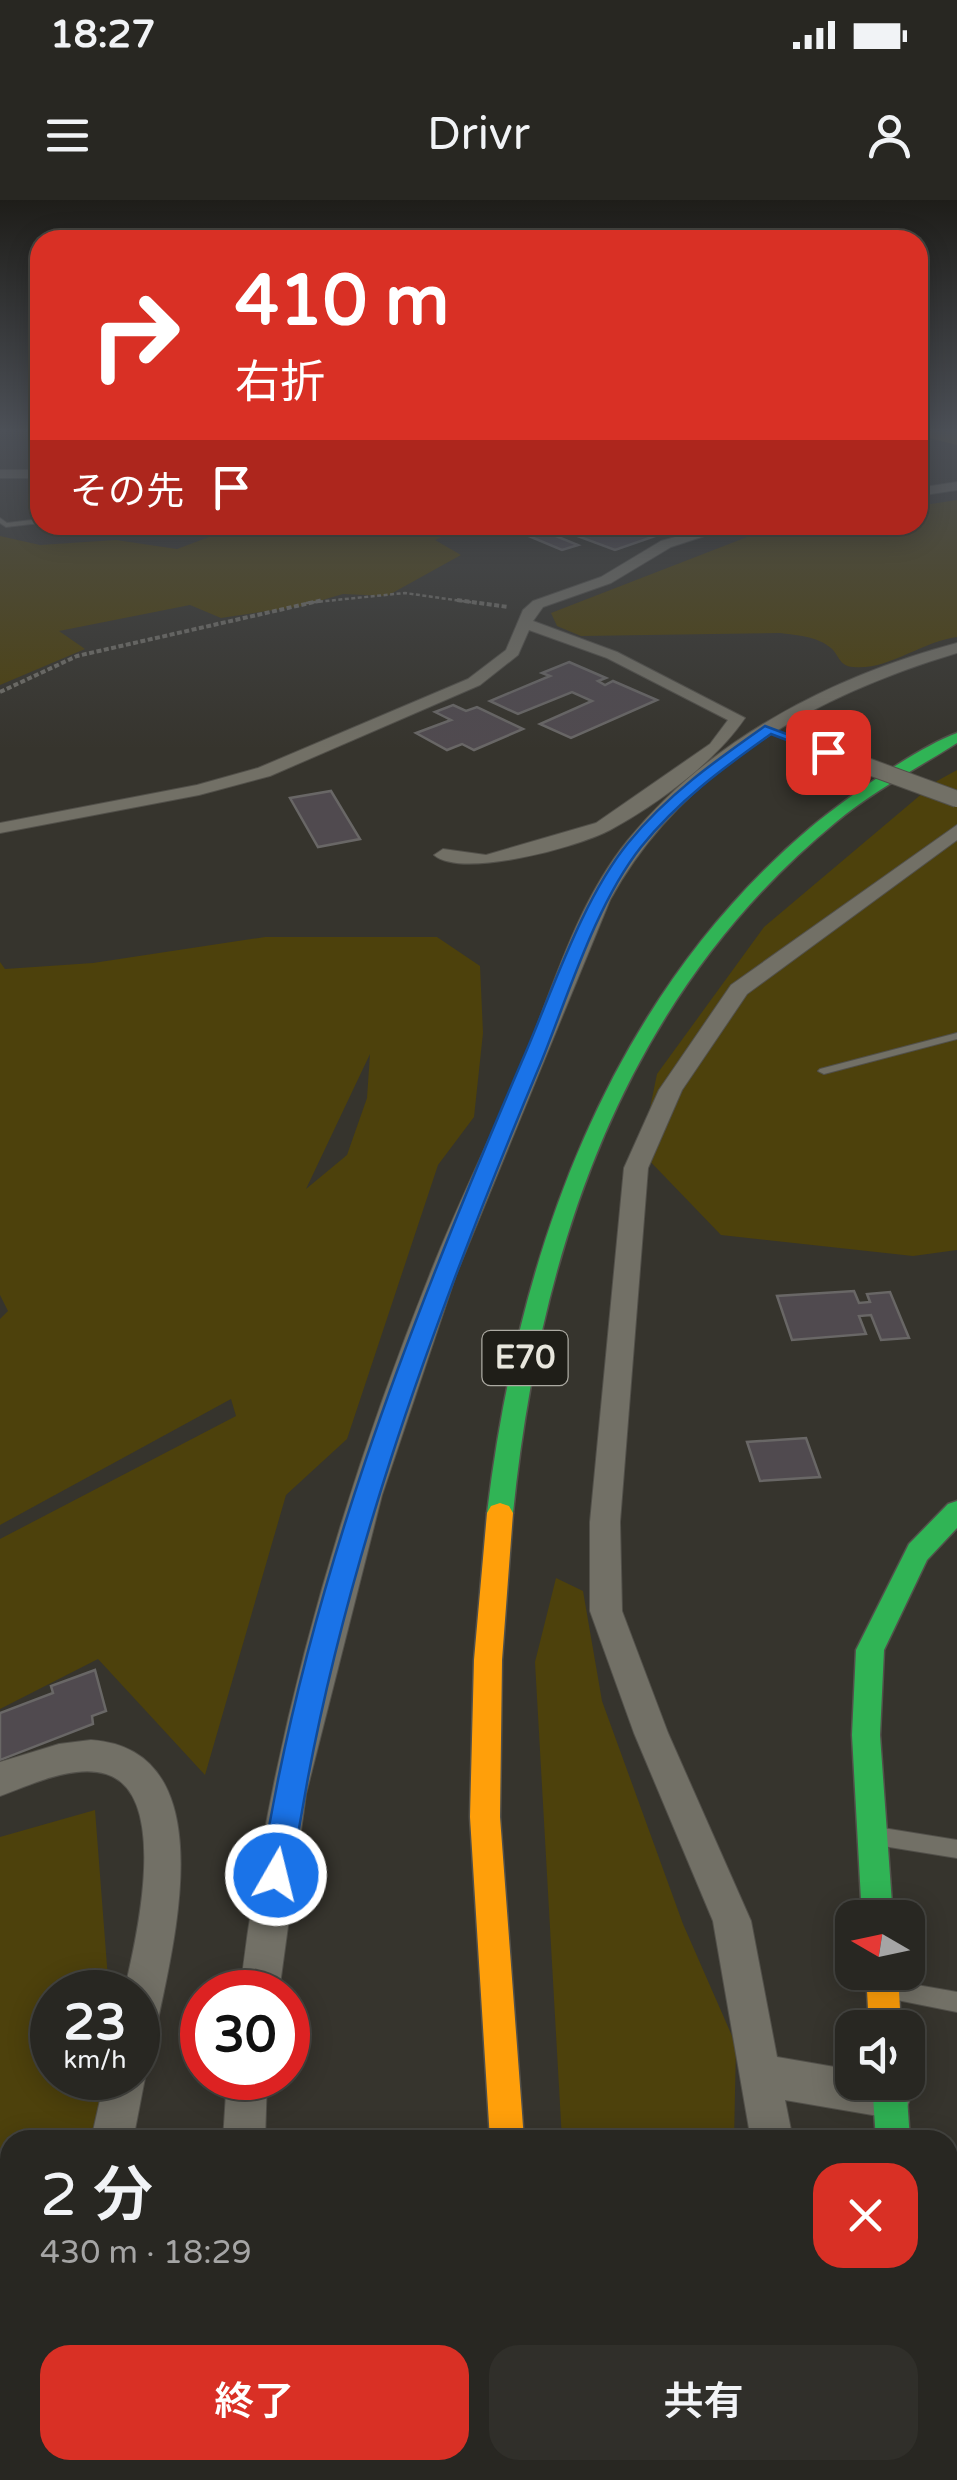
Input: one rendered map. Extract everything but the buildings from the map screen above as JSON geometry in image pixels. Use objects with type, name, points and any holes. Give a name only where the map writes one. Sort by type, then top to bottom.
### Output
[{"type":"main road","points":[[906,764],[957,730]]},
{"type":"main road","name":"E70","points":[[506,2130],[485,1821],[489,1608],[513,1410],[548,1260],[583,1155],[621,1071],[712,932],[754,883],[809,832],[906,764],[957,738]]},
{"type":"main road","name":"E70","points":[[518,1941],[508,1822],[511,1610],[533,1418],[567,1264],[600,1157],[636,1074],[682,997],[757,899],[824,835],[872,800],[957,750]]},
{"type":"main road","points":[[877,1900],[866,1735],[870,1650],[887,1608],[918,1552],[957,1511]]},
{"type":"main road","points":[[890,2100],[892,2130]]},
{"type":"street","points":[[0,828],[199,790],[264,772],[474,682],[513,652],[527,617],[606,580],[682,536]]},
{"type":"street","points":[[262,1970],[288,1796],[340,1589],[386,1437],[470,1206],[591,922],[632,847],[726,750],[736,718],[527,617]]},
{"type":"street","points":[[444,855],[487,861],[602,827],[726,750],[861,680],[957,648]]},
{"type":"street","points":[[770,728],[957,799]]},
{"type":"street","points":[[770,2130],[732,1921],[651,1733],[606,1610],[605,1522],[636,1168],[671,1090],[739,990],[957,831]]},
{"type":"street","points":[[0,1778],[53,1758],[118,1760],[147,1782],[160,1828],[162,1905],[148,1970]]},
{"type":"street","points":[[761,2076],[835,2084]]},
{"type":"street","points":[[114,2130],[120,2100]]},
{"type":"street","points":[[244,2130],[246,2100]]},
{"type":"lane","points":[[824,1071],[957,1036]]},
{"type":"lane","points":[[872,1836],[957,1849]]},
{"type":"lane","points":[[914,1990],[957,2002]]},
{"type":"path","points":[[0,692],[78,656],[313,601],[405,593],[527,617]]},
{"type":"shaded area","points":[[0,536],[40,545],[116,540],[177,549],[211,536],[443,536],[435,540],[461,555],[387,596],[343,594],[302,606],[221,618],[190,605],[59,631],[85,649],[0,685]]},
{"type":"shaded area","points":[[749,536],[957,536],[957,637],[879,665],[848,666],[819,641],[779,633],[581,636],[557,626],[551,613]]},
{"type":"shaded area","points":[[957,770],[957,1250],[913,1256],[721,1235],[641,1152],[657,1074],[764,927],[937,781]]},
{"type":"shaded area","points":[[265,937],[437,937],[480,966],[483,1033],[474,1117],[438,1165],[347,1439],[286,1495],[205,1775],[98,1659],[0,1709],[0,1539],[236,1416],[231,1399],[0,1525],[0,1319],[8,1311],[0,1295],[0,962],[5,969],[93,963]],"holes":[[[370,1054],[367,1098],[347,1155],[306,1189]]]},
{"type":"shaded area","points":[[556,1578],[583,1591],[602,1701],[683,1924],[736,2045],[734,2130],[561,2130],[535,1662]]},
{"type":"shaded area","points":[[95,1810],[107,1970],[30,1970],[30,2100],[117,2100],[119,2130],[0,2130],[0,1837]]},
{"type":"traffic: fast","points":[[500,1513],[522,1362],[565,1209],[628,1064],[667,997],[723,922],[790,854],[850,804],[957,737]]},
{"type":"traffic: fast","points":[[877,1900],[866,1735],[870,1650],[918,1552],[957,1511]]},
{"type":"traffic: fast","points":[[890,2100],[892,2130]]},
{"type":"traffic: slow","points":[[500,1513],[488,1660],[485,1817],[506,2130]]},
{"type":"traffic: slow","points":[[883,1990],[884,2010]]},
{"type":"route","points":[[276,1875],[288,1796],[340,1589],[386,1437],[470,1206],[526,1083],[591,922],[632,847],[694,782],[770,728],[828,752]]}]
